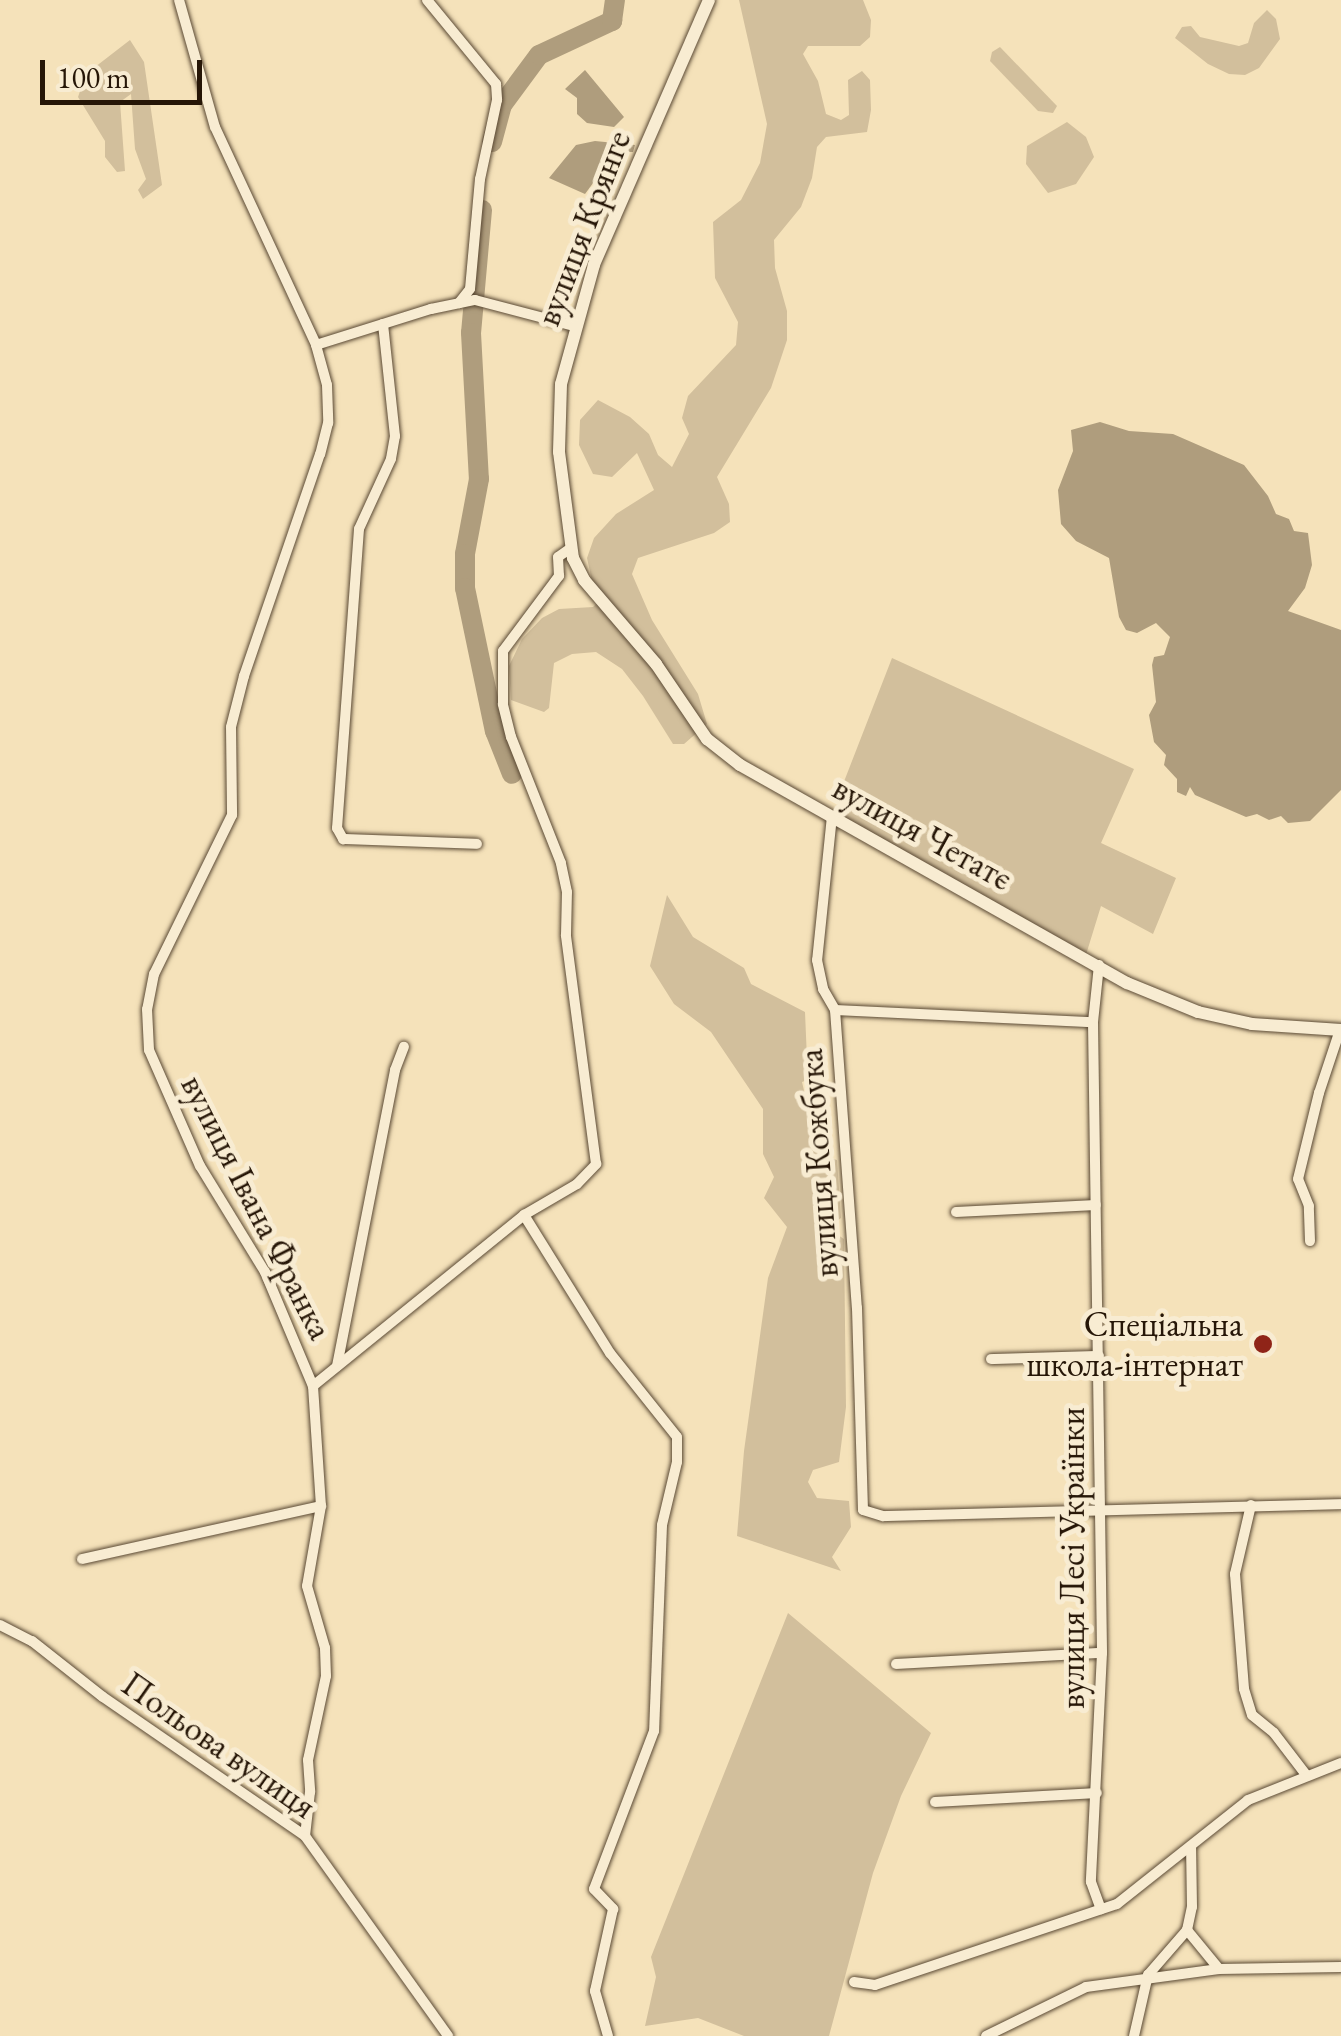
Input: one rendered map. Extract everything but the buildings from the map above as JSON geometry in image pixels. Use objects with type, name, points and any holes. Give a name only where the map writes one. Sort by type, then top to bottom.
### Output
[{"type":"street","name":"вулиця Івана Франка","points":[[179,0],[215,127],[316,345],[327,385],[328,423],[244,676],[232,727],[232,815],[154,974],[147,1009],[150,1050],[200,1166],[265,1272],[313,1386],[321,1506],[307,1586],[325,1648],[326,1676],[308,1760],[310,1792],[305,1836]]},
{"type":"street","points":[[427,0],[496,84],[497,100],[480,180],[470,289],[459,303]]},
{"type":"street","name":"вулиця Крянге","points":[[571,548],[559,452],[562,384],[574,326],[594,266],[709,0]]},
{"type":"street","points":[[316,345],[474,300],[574,326]]},
{"type":"street","points":[[383,324],[395,436],[391,459],[359,529],[337,828],[343,839],[477,844]]},
{"type":"street","points":[[313,1386],[524,1215],[577,1184],[596,1164],[566,935],[567,892],[561,863],[511,737],[504,704],[503,650],[559,576],[558,557],[571,548]]},
{"type":"street","name":"вулиця Четатє","points":[[571,548],[584,580],[656,664],[706,739],[740,765],[1127,983],[1198,1012],[1252,1024],[1341,1030]]},
{"type":"street","name":"вулиця Кожбука","points":[[832,816],[817,960],[823,990],[835,1010],[857,1308],[863,1510],[882,1516],[1100,1508]]},
{"type":"street","name":"вулиця Лесі Українки","points":[[1098,965],[1094,1022],[1102,1653],[1090,1882],[1100,1909]]},
{"type":"street","points":[[835,1010],[1094,1022]]},
{"type":"street","points":[[1310,1241],[1310,1206],[1298,1179],[1318,1093],[1341,1030]]},
{"type":"street","points":[[336,1367],[395,1070],[404,1047]]},
{"type":"street","points":[[956,1212],[1096,1205]]},
{"type":"street","points":[[524,1215],[610,1354],[677,1438],[677,1462],[662,1525],[654,1730],[594,1889],[612,1908],[595,1991],[608,2036]]},
{"type":"street","points":[[991,1359],[1099,1356]]},
{"type":"street","points":[[1100,1508],[1341,1504]]},
{"type":"street","points":[[1251,1505],[1235,1574],[1244,1689],[1252,1715],[1274,1733],[1307,1776]]},
{"type":"street","points":[[82,1558],[321,1506]]},
{"type":"street","name":"Польова вулиця","points":[[0,1625],[32,1641],[103,1697],[305,1836],[448,2036]]},
{"type":"street","points":[[896,1664],[1102,1653]]},
{"type":"street","points":[[854,1982],[875,1985],[1118,1904],[1146,1886],[1248,1800],[1341,1763]]},
{"type":"street","points":[[935,1802],[1097,1793]]},
{"type":"street","points":[[1134,2036],[1148,1976],[1187,1930],[1192,1908],[1192,1846]]},
{"type":"street","points":[[1187,1930],[1218,1969]]},
{"type":"street","points":[[986,2036],[1086,1987],[1218,1969],[1341,1966]]},
{"type":"shaded area","points":[[739,0],[863,0],[871,20],[870,37],[860,46],[808,46],[803,54],[818,81],[826,114],[841,120],[849,115],[848,80],[862,71],[870,80],[871,110],[867,132],[826,137],[817,147],[812,178],[801,207],[774,240],[775,268],[787,311],[787,340],[771,388],[717,477],[729,504],[730,522],[714,533],[638,558],[632,574],[652,620],[698,694],[707,724],[684,744],[673,744],[622,669],[596,652],[572,654],[554,663],[549,708],[544,712],[511,700],[509,666],[522,639],[542,618],[559,609],[593,607],[602,598],[592,581],[587,558],[594,538],[616,514],[654,490],[637,453],[612,477],[593,474],[579,445],[580,420],[598,400],[630,417],[649,434],[658,455],[672,467],[689,434],[682,418],[688,396],[736,345],[738,322],[715,278],[713,222],[741,200],[760,163],[767,124]]},
{"type":"shaded area","points":[[1267,10],[1276,19],[1280,39],[1259,68],[1245,75],[1229,74],[1208,64],[1175,38],[1182,27],[1191,26],[1200,37],[1239,46],[1248,43],[1254,23]]},
{"type":"shaded area","points":[[130,40],[144,62],[162,185],[143,199],[138,190],[146,179],[135,149],[131,94],[120,102],[125,171],[117,172],[105,157],[105,141],[78,97],[86,74]]},
{"type":"shaded area","points":[[1000,47],[1057,106],[1053,113],[1038,111],[990,61],[992,52]]},
{"type":"shaded area","points":[[585,70],[624,117],[614,127],[587,123],[577,114],[577,98],[565,89]]},
{"type":"shaded area","points":[[1067,122],[1086,137],[1094,157],[1076,184],[1048,193],[1026,164],[1027,146]]},
{"type":"shaded area","points":[[595,141],[635,145],[633,152],[616,152],[585,194],[549,178],[576,145]]},
{"type":"shaded area","points":[[1100,422],[1129,431],[1173,434],[1244,465],[1268,496],[1276,514],[1289,519],[1294,531],[1308,533],[1312,565],[1305,588],[1288,611],[1341,630],[1341,790],[1310,821],[1288,823],[1281,816],[1269,820],[1257,814],[1246,817],[1195,795],[1190,787],[1186,796],[1177,792],[1177,779],[1164,765],[1166,755],[1154,742],[1149,715],[1156,702],[1154,657],[1164,655],[1170,637],[1156,623],[1137,633],[1126,630],[1119,617],[1109,558],[1076,541],[1061,524],[1058,490],[1073,451],[1071,430]]},
{"type":"shaded area","points":[[892,658],[1134,769],[1101,843],[1176,878],[1153,934],[1101,906],[1085,958],[847,823],[838,797]]},
{"type":"shaded area","points":[[667,895],[693,937],[744,968],[751,984],[805,1012],[807,1059],[827,1072],[802,1082],[819,1155],[837,1160],[841,1218],[827,1228],[844,1239],[846,1407],[839,1462],[813,1470],[808,1482],[817,1498],[849,1501],[851,1527],[832,1557],[841,1571],[737,1536],[744,1451],[768,1278],[787,1227],[764,1198],[774,1177],[763,1154],[763,1109],[711,1032],[674,1004],[650,966]]},
{"type":"shaded area","points":[[788,1613],[931,1733],[901,1796],[873,1873],[829,2036],[744,2036],[698,2018],[645,2026],[656,1977],[651,1957]]},
{"type":"waterway","points":[[492,142],[502,105],[539,55],[612,21],[615,0]]},
{"type":"waterway","points":[[482,210],[471,333],[479,479],[465,554],[465,588],[495,731],[512,774]]},
{"type":"place","name":"Спеціальна школа-інтернат","points":[[1263,1344]]}]
